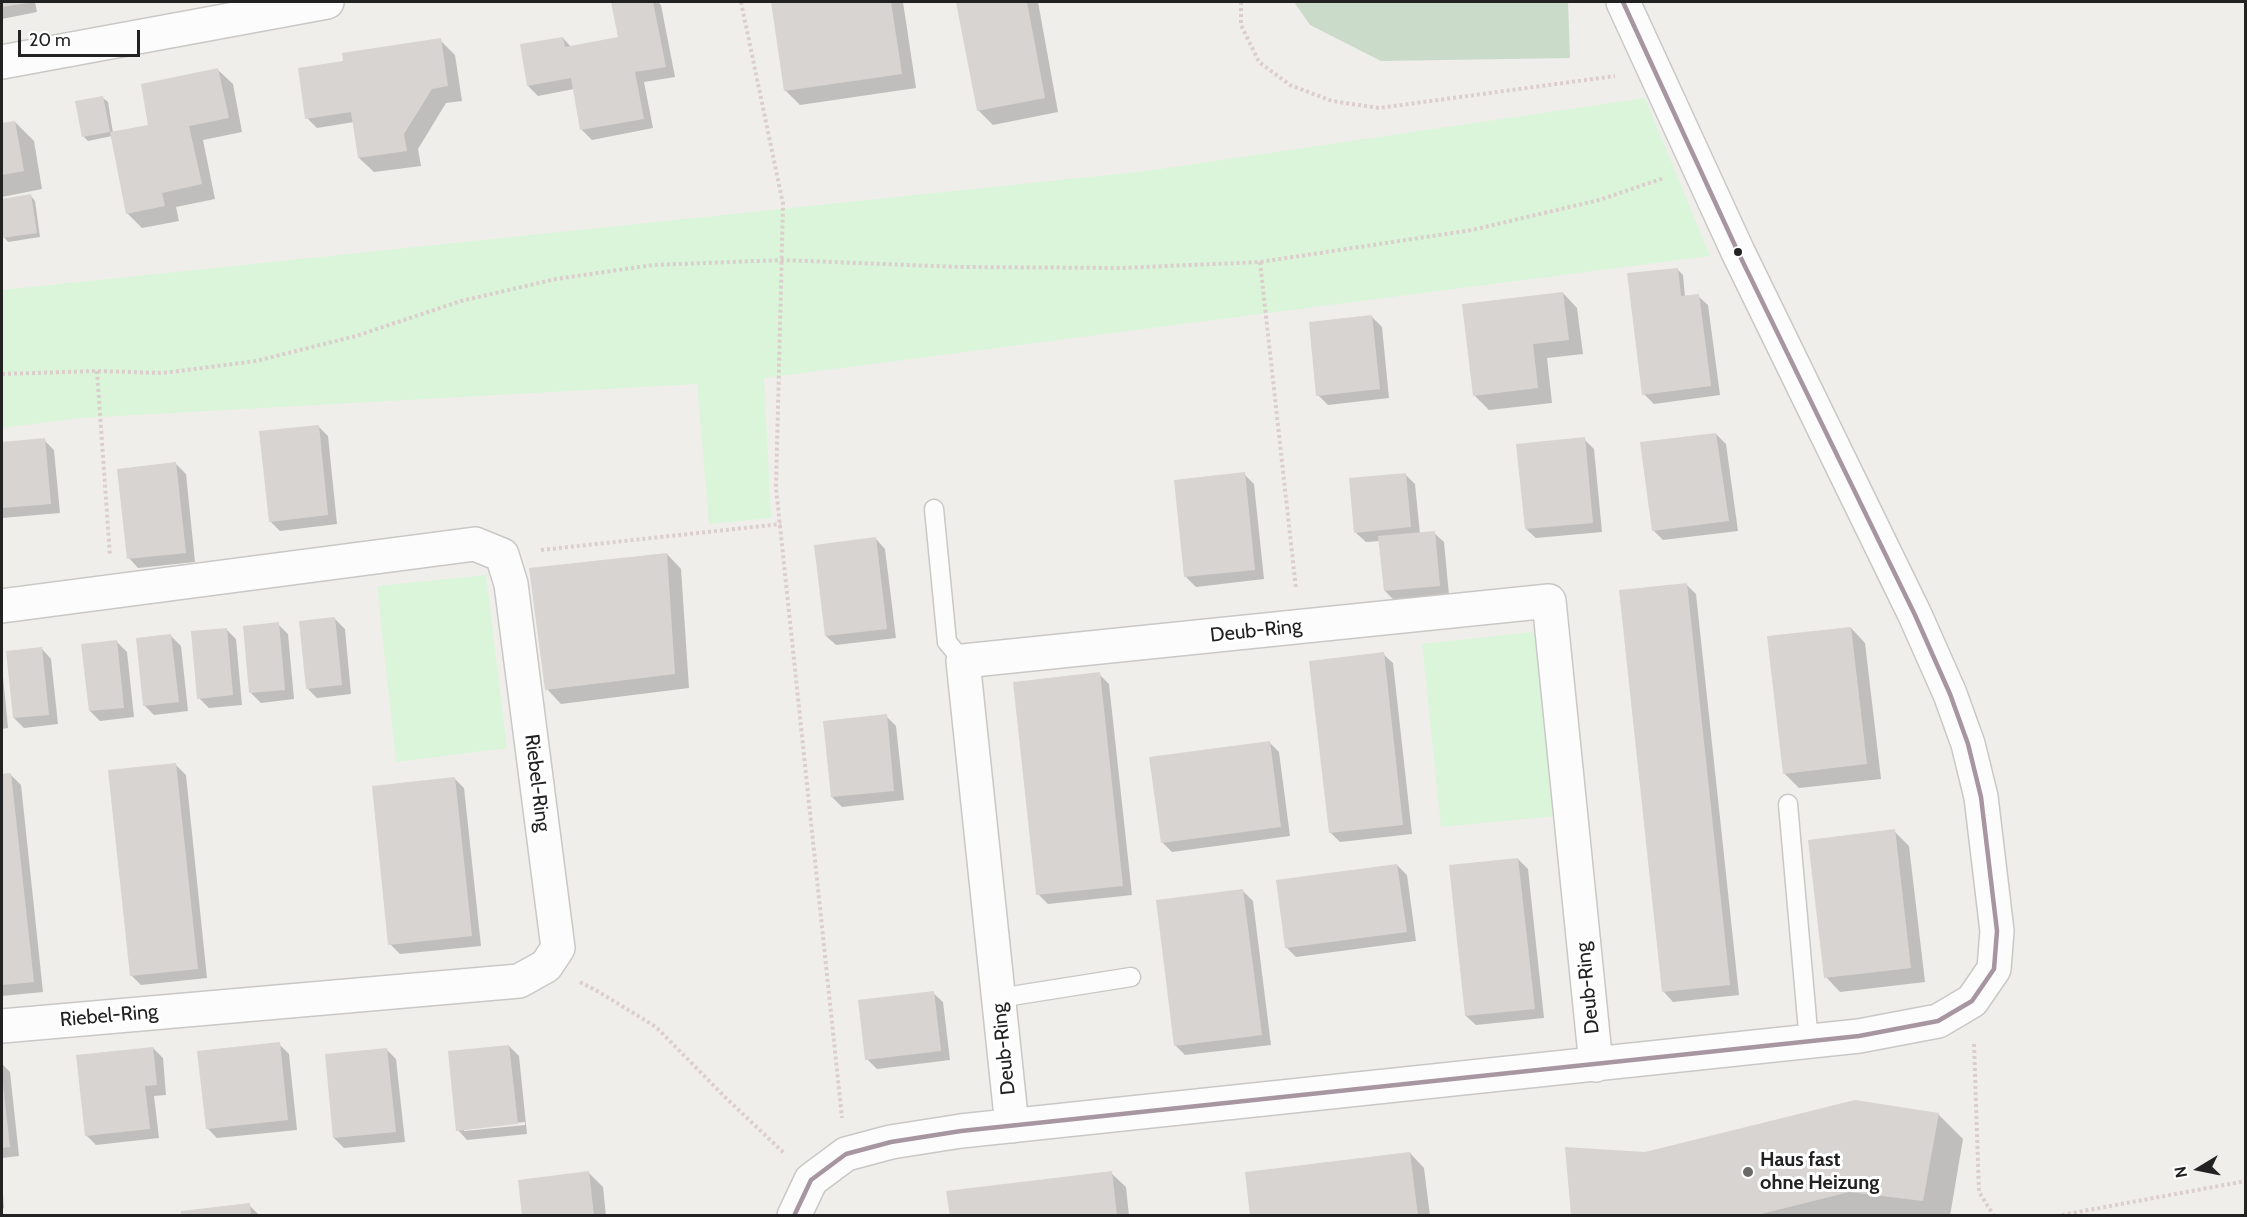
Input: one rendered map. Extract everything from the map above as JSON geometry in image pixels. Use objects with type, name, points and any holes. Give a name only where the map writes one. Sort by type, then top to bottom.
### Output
[{"type":"street","points":[[2,62],[327,2]]},
{"type":"street","points":[[794,1215],[812,1180],[846,1154],[891,1143],[962,1131],[1859,1036],[1938,1021],[1972,1001],[1994,969],[1997,932],[1981,797],[1968,744],[1950,694],[1915,615],[1698,167],[1623,2]]},
{"type":"street","points":[[2,606],[475,544],[502,555]]},
{"type":"street","name":"Riebel-Ring","points":[[2,1026],[519,981],[546,966],[558,948],[511,584],[502,555]]},
{"type":"street","name":"Deub-Ring","points":[[1012,1126],[963,662],[1549,601],[1596,1065]]},
{"type":"lane","points":[[934,509],[947,642],[963,662]]},
{"type":"lane","points":[[1788,804],[1809,1042]]},
{"type":"lane","points":[[999,998],[1131,977]]},
{"type":"path","points":[[741,2],[783,204],[776,489],[846,1154]]},
{"type":"path","points":[[1241,2],[1241,25],[1259,62],[1290,85],[1332,101],[1379,108],[1653,70]]},
{"type":"path","points":[[2,374],[98,371],[163,373],[256,361],[356,336],[461,301],[556,279],[653,265],[783,260],[959,267],[1122,268],[1260,262],[1472,230],[1599,200],[1698,167]]},
{"type":"path","points":[[1260,262],[1300,627]]},
{"type":"path","points":[[98,371],[112,590]]},
{"type":"path","points":[[502,555],[781,524]]},
{"type":"path","points":[[546,966],[599,992],[656,1027],[812,1180]]},
{"type":"path","points":[[1972,1001],[1979,1192],[1994,1215]]},
{"type":"path","points":[[2056,1215],[2246,1180]]},
{"type":"green space","points":[[1294,2],[1568,2],[1570,58],[1381,61],[1310,25]]},
{"type":"green space","points":[[1645,98],[1710,256],[764,378],[771,518],[709,524],[697,384],[81,418],[2,428],[2,290],[1146,171]]},
{"type":"green space","points":[[486,575],[507,748],[396,762],[377,586]]},
{"type":"green space","points":[[1540,631],[1558,816],[1441,827],[1422,644]]},
{"type":"building","points":[[2,2],[28,2],[28,3],[2,7]]},
{"type":"building","points":[[611,2],[653,2],[666,67],[635,72],[644,119],[580,130],[571,78],[527,86],[520,44],[563,37],[565,47],[618,37]]},
{"type":"building","points":[[771,2],[891,2],[902,74],[784,91]]},
{"type":"building","points":[[956,2],[1027,2],[1045,98],[977,111]]},
{"type":"building","points":[[441,38],[448,86],[432,89],[404,134],[407,151],[358,158],[351,112],[305,119],[298,68],[343,61],[342,53]]},
{"type":"building","points":[[218,68],[229,118],[189,126],[202,184],[162,193],[165,206],[126,214],[110,132],[148,125],[141,84]]},
{"type":"building","points":[[103,96],[110,132],[82,137],[75,101]]},
{"type":"building","points":[[15,121],[24,171],[2,175],[2,123]]},
{"type":"building","points":[[31,194],[37,233],[2,238],[2,199]]},
{"type":"building","points":[[1678,268],[1681,296],[1699,294],[1711,386],[1642,395],[1627,273]]},
{"type":"building","points":[[1563,292],[1569,340],[1533,344],[1538,388],[1473,396],[1462,304]]},
{"type":"building","points":[[1372,315],[1380,389],[1316,396],[1309,322]]},
{"type":"building","points":[[319,425],[328,515],[269,522],[259,431]]},
{"type":"building","points":[[1716,433],[1729,521],[1652,531],[1640,442]]},
{"type":"building","points":[[1585,437],[1593,523],[1525,529],[1516,444]]},
{"type":"building","points":[[45,438],[51,504],[2,508],[2,442]]},
{"type":"building","points":[[176,462],[186,553],[127,559],[117,469]]},
{"type":"building","points":[[1245,472],[1255,570],[1184,577],[1174,480]]},
{"type":"building","points":[[1406,473],[1411,527],[1354,533],[1349,478]]},
{"type":"building","points":[[1435,531],[1440,586],[1384,591],[1378,536]]},
{"type":"building","points":[[876,537],[887,629],[825,636],[814,545]]},
{"type":"building","points":[[667,553],[675,674],[545,690],[529,568]]},
{"type":"building","points":[[1687,583],[1730,985],[1662,992],[1619,590]]},
{"type":"building","points":[[335,617],[342,685],[306,689],[299,621]]},
{"type":"building","points":[[279,622],[285,690],[249,693],[243,626]]},
{"type":"building","points":[[1851,627],[1867,764],[1783,774],[1767,636]]},
{"type":"building","points":[[227,628],[233,695],[197,699],[191,631]]},
{"type":"building","points":[[171,634],[179,702],[143,706],[136,638]]},
{"type":"building","points":[[117,640],[124,708],[89,711],[81,644]]},
{"type":"building","points":[[42,647],[49,715],[13,718],[6,651]]},
{"type":"building","points":[[1384,652],[1403,825],[1329,833],[1309,661]]},
{"type":"building","points":[[1100,672],[1123,886],[1036,895],[1013,682]]},
{"type":"building","points":[[887,714],[894,791],[831,797],[823,721]]},
{"type":"building","points":[[1270,741],[1281,827],[1161,843],[1149,757]]},
{"type":"building","points":[[176,763],[198,969],[130,976],[108,770]]},
{"type":"building","points":[[11,773],[34,982],[2,985],[2,774]]},
{"type":"building","points":[[455,777],[472,936],[388,945],[372,786]]},
{"type":"building","points":[[1895,829],[1911,968],[1824,978],[1808,840]]},
{"type":"building","points":[[1518,858],[1535,1009],[1465,1016],[1449,865]]},
{"type":"building","points":[[1397,864],[1407,932],[1285,948],[1276,880]]},
{"type":"building","points":[[1243,889],[1262,1035],[1174,1046],[1156,900]]},
{"type":"building","points":[[934,991],[941,1051],[865,1060],[858,1000]]},
{"type":"building","points":[[280,1042],[288,1120],[206,1129],[197,1051]]},
{"type":"building","points":[[509,1045],[518,1124],[456,1131],[448,1051]]},
{"type":"building","points":[[153,1047],[157,1085],[145,1086],[150,1129],[85,1136],[76,1055]]},
{"type":"building","points":[[387,1048],[396,1132],[333,1138],[325,1054]]},
{"type":"building","points":[[2,1085],[10,1147],[2,1148]]},
{"type":"building","name":"Haus fast ohne Heizung","points":[[1855,1100],[1939,1113],[1923,1201],[1849,1192],[1753,1216],[1571,1216],[1565,1147],[1645,1152]]},
{"type":"building","points":[[1410,1152],[1418,1216],[1250,1216],[1245,1172]]},
{"type":"building","points":[[589,1171],[594,1216],[522,1216],[518,1180]]},
{"type":"building","points":[[1112,1171],[1117,1216],[950,1216],[946,1191]]},
{"type":"building","points":[[250,1203],[251,1216],[181,1216],[181,1211]]},
{"type":"transit line","points":[[794,1216],[811,1180],[846,1154],[891,1142],[961,1131],[1859,1036],[1938,1021],[1972,1001],[1994,969],[1997,931],[1981,797],[1968,744],[1950,694],[1915,615],[1738,252],[1623,2]]},
{"type":"place","name":"Haus fast ohne Heizung","points":[[1748,1172]]}]
